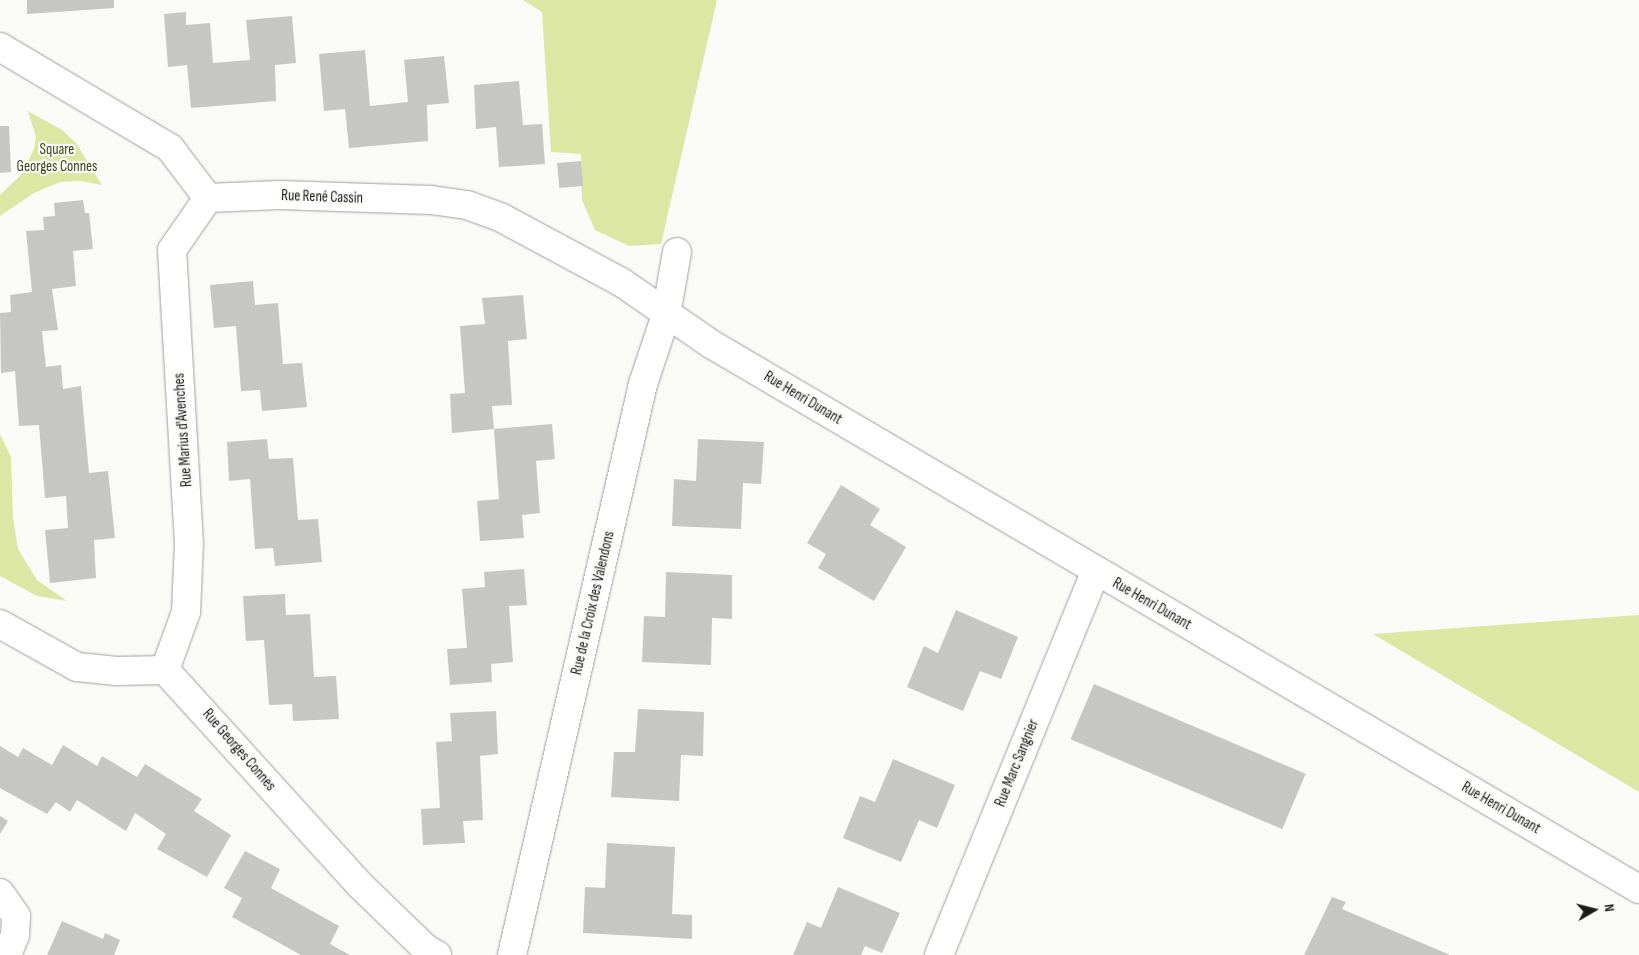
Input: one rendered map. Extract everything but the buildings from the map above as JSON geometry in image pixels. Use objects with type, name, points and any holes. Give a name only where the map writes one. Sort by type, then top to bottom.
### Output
[{"type":"street","points":[[0,47],[170,148],[208,198]]},
{"type":"street","name":"Rue René Cassin","points":[[208,198],[289,195],[430,200],[467,205],[502,218],[621,282],[666,315]]},
{"type":"street","name":"Rue Marius d'Avenches","points":[[165,670],[186,612],[189,544],[172,250],[208,198]]},
{"type":"street","name":"Rue de la Croix des Valendons","points":[[512,955],[643,384],[666,315],[677,252]]},
{"type":"street","name":"Rue Henri Dunant","points":[[666,315],[1096,571],[1639,889]]},
{"type":"street","name":"Rue Marc Sangnier","points":[[939,955],[1096,571]]},
{"type":"street","points":[[0,624],[76,667],[117,671],[165,670]]},
{"type":"street","name":"Rue Georges Connes","points":[[165,670],[359,884],[425,948],[437,955]]},
{"type":"street","points":[[0,893],[8,900],[16,916],[15,935],[7,955]]},
{"type":"green space","points":[[523,0],[717,0],[661,244],[629,246],[595,230],[582,200],[581,154],[551,152],[542,12]]},
{"type":"green space","name":"Square Georges Connes","points":[[28,111],[62,130],[76,143],[102,185],[81,181],[60,182],[34,193],[0,216],[0,195],[22,174],[34,149],[36,137]]},
{"type":"green space","points":[[0,434],[11,457],[13,518],[18,549],[37,580],[67,601],[37,596],[0,576]]},
{"type":"green space","points":[[1639,615],[1639,792],[1373,634]]}]
